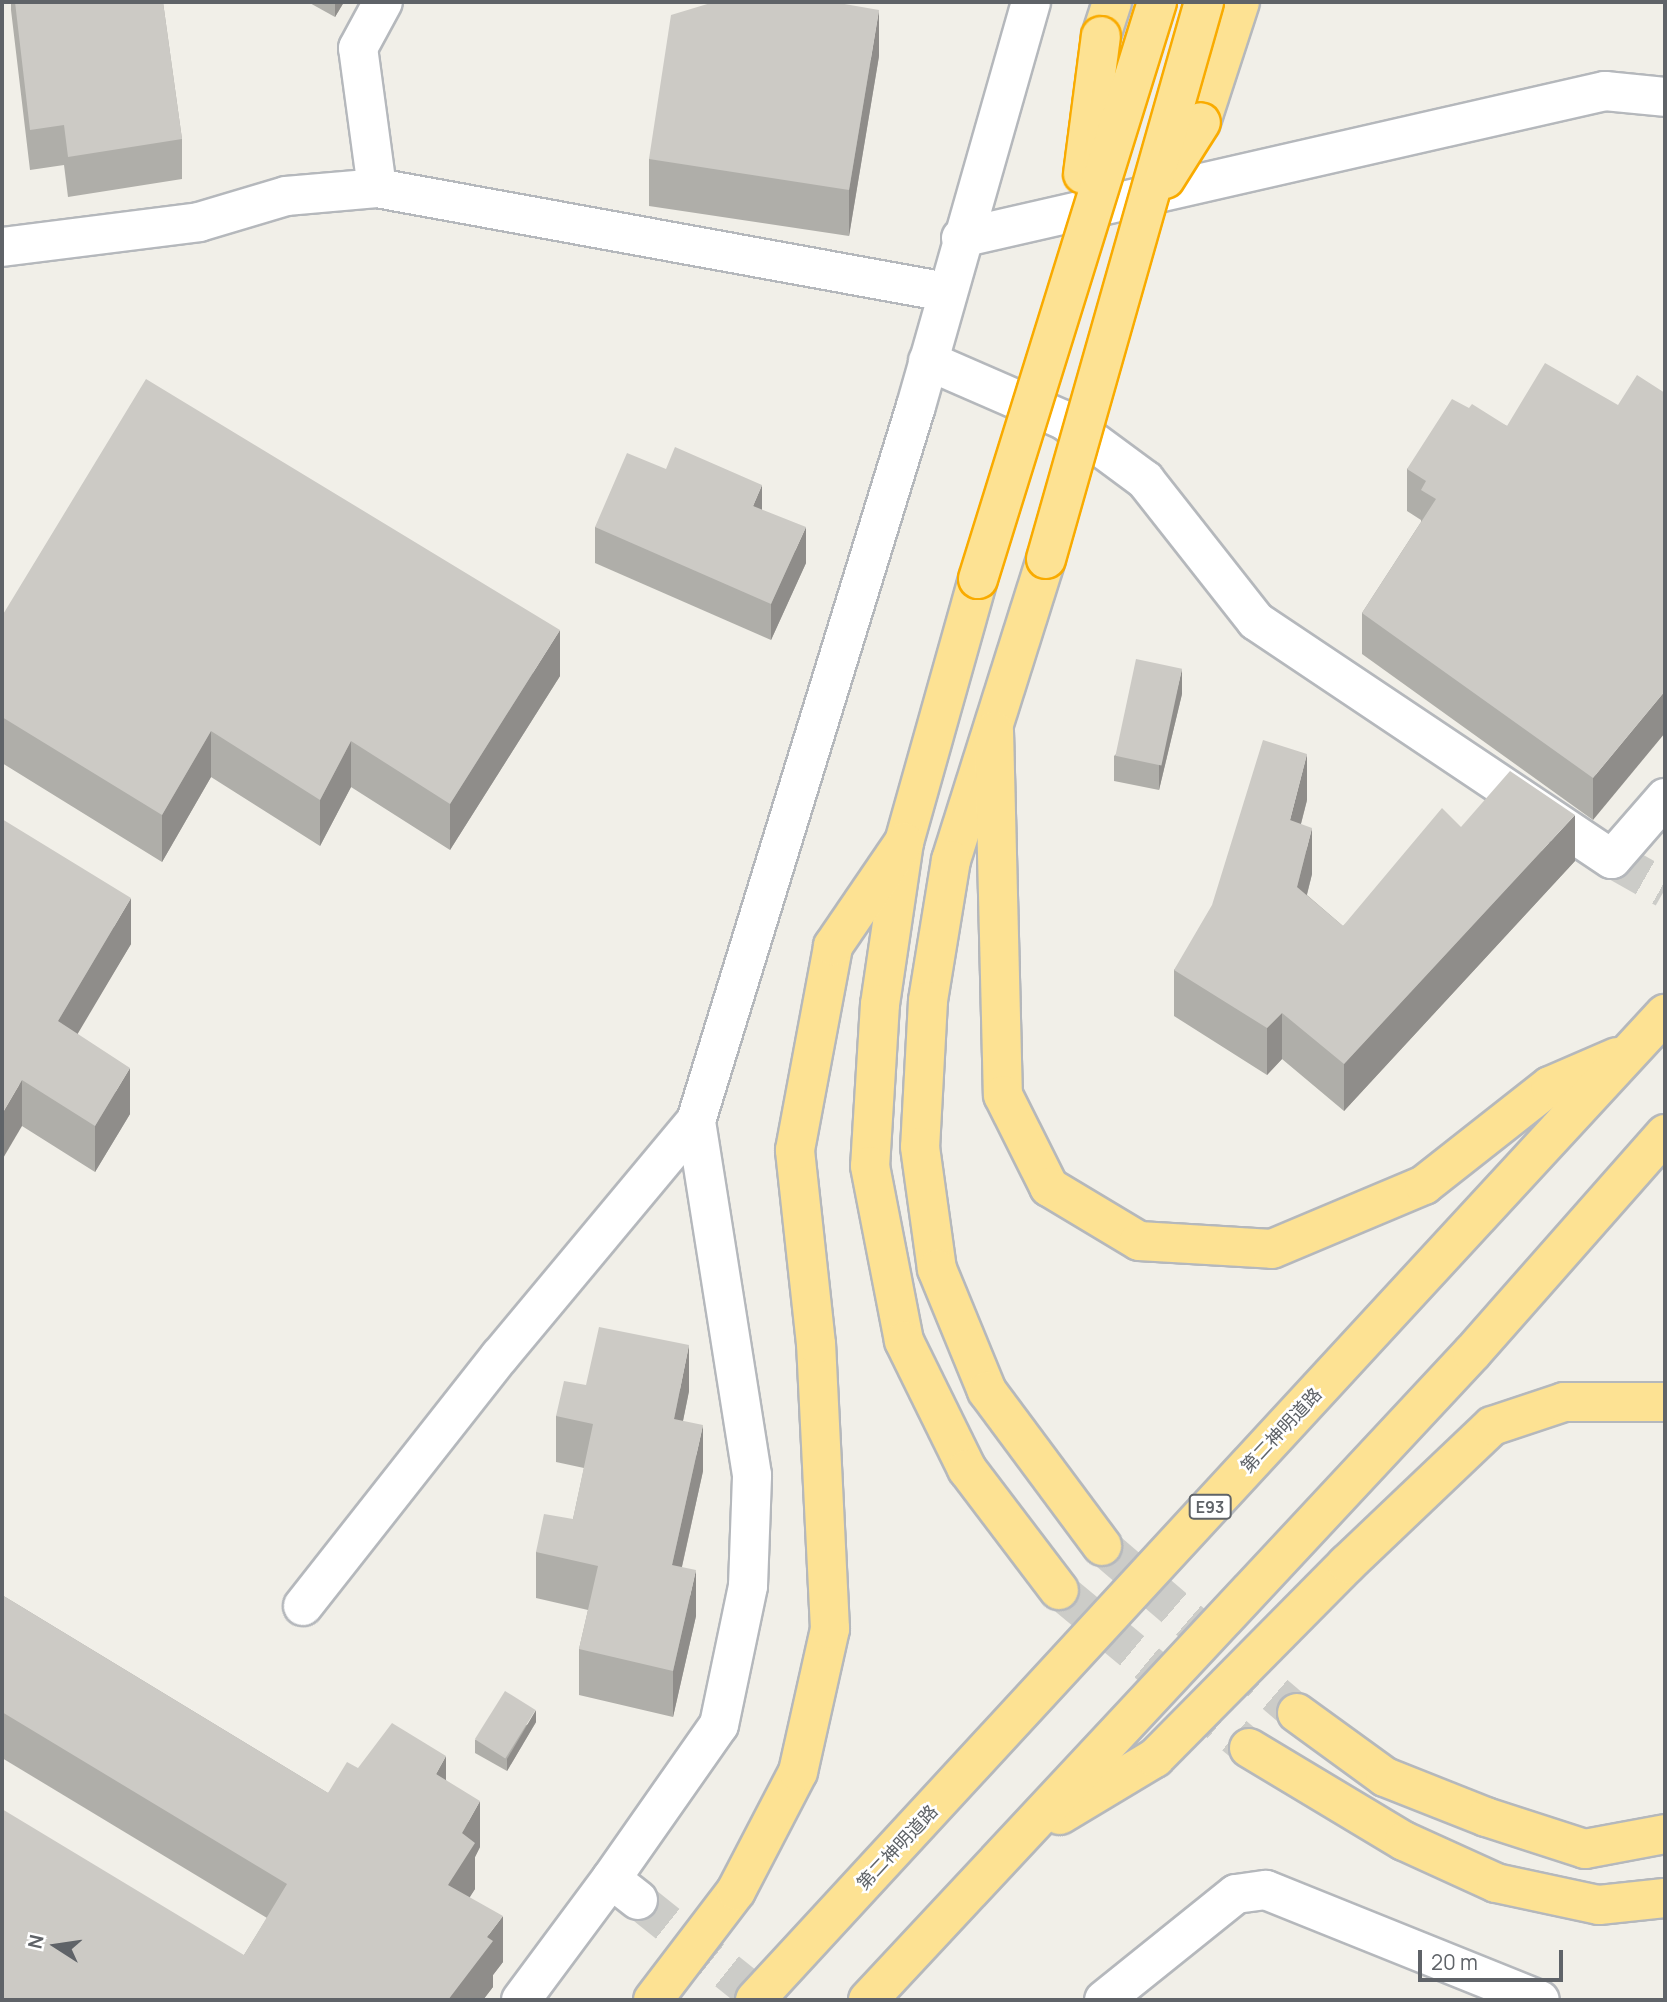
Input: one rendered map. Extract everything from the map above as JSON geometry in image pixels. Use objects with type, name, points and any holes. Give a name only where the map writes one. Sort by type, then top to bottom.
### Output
[{"type":"highway","points":[[1059,1590],[967,1469],[904,1341],[870,1166],[880,1004],[904,842],[978,579],[1070,273],[1157,2]]},
{"type":"highway","points":[[1102,1546],[987,1391],[937,1269],[920,1147],[929,1001],[951,860],[994,731],[1046,559],[1139,220],[1204,2]]},
{"type":"highway","points":[[1139,220],[1201,122],[1241,2]]},
{"type":"highway","points":[[1070,273],[1107,19]]},
{"type":"highway","points":[[994,731],[1003,1095],[1049,1187],[1139,1241],[1272,1249],[1424,1185],[1550,1086],[1630,1052]]},
{"type":"highway","points":[[653,2000],[736,1891],[798,1772],[827,1642],[816,1344],[795,1150],[833,946],[904,842]]},
{"type":"highway","name":"第二神明道路","points":[[755,2000],[1665,1014]]},
{"type":"highway","points":[[868,2000],[1021,1840],[1472,1353],[1665,1134]]},
{"type":"highway","points":[[1021,1840],[1155,1758],[1347,1564],[1492,1426],[1564,1402],[1665,1402]]},
{"type":"highway","points":[[1297,1713],[1385,1777],[1486,1817],[1585,1849],[1665,1834]]},
{"type":"highway","points":[[1249,1748],[1404,1841],[1496,1883],[1599,1905],[1665,1898]]},
{"type":"street","points":[[377,188],[358,48],[383,2]]},
{"type":"street","points":[[303,1606],[500,1356],[696,1121],[928,361],[1031,2]]},
{"type":"street","points":[[961,239],[1605,91],[1665,97]]},
{"type":"street","points":[[2,247],[199,222],[286,196],[377,188],[946,292]]},
{"type":"street","points":[[928,361],[1065,420],[1145,480],[1256,621],[1612,859],[1665,798]]},
{"type":"street","points":[[521,2000],[624,1889],[719,1725],[748,1586],[752,1475],[696,1121]]},
{"type":"street","points":[[1104,2000],[1236,1894],[1266,1890],[1540,2000]]},
{"type":"building","points":[[15,2],[163,2],[182,139],[68,157],[64,125],[30,130]]},
{"type":"building","points":[[714,2],[833,2],[879,10],[849,190],[649,159],[671,15]]},
{"type":"building","points":[[1545,363],[1618,405],[1637,375],[1665,393],[1665,691],[1593,778],[1362,613],[1436,499],[1421,490],[1426,481],[1407,469],[1452,399],[1469,408],[1472,404],[1507,426]]},
{"type":"building","points":[[146,379],[560,630],[450,804],[351,741],[320,800],[211,731],[162,815],[2,717],[2,616]]},
{"type":"building","points":[[675,447],[762,485],[753,506],[806,527],[771,604],[595,527],[627,453],[666,469]]},
{"type":"building","points":[[1136,659],[1182,669],[1161,766],[1115,756]]},
{"type":"building","points":[[1263,740],[1307,754],[1290,820],[1312,828],[1297,887],[1343,926],[1442,808],[1461,827],[1510,771],[1575,815],[1344,1064],[1282,1013],[1267,1028],[1174,970],[1212,905]]},
{"type":"building","points":[[2,819],[131,898],[58,1021],[130,1068],[95,1126],[22,1080],[2,1114]]},
{"type":"building","points":[[599,1327],[689,1345],[674,1419],[703,1425],[672,1565],[696,1570],[673,1671],[579,1649],[598,1566],[536,1552],[544,1514],[573,1519],[593,1424],[556,1416],[564,1381],[586,1385]]},
{"type":"building","points":[[2,1595],[328,1793],[347,1762],[358,1768],[392,1723],[446,1756],[436,1774],[480,1801],[462,1833],[475,1843],[448,1885],[503,1916],[487,1937],[493,1941],[448,2000],[2,2000],[2,1809],[244,1955],[287,1884],[2,1712]]},
{"type":"building","points":[[505,1691],[536,1710],[505,1758],[475,1739]]},
{"type":"tunnel","points":[[1612,859],[1665,889]]},
{"type":"tunnel","points":[[1102,1546],[1297,1713]]},
{"type":"tunnel","points":[[1059,1590],[1249,1748]]},
{"type":"tunnel","points":[[638,1900],[763,2000]]}]
